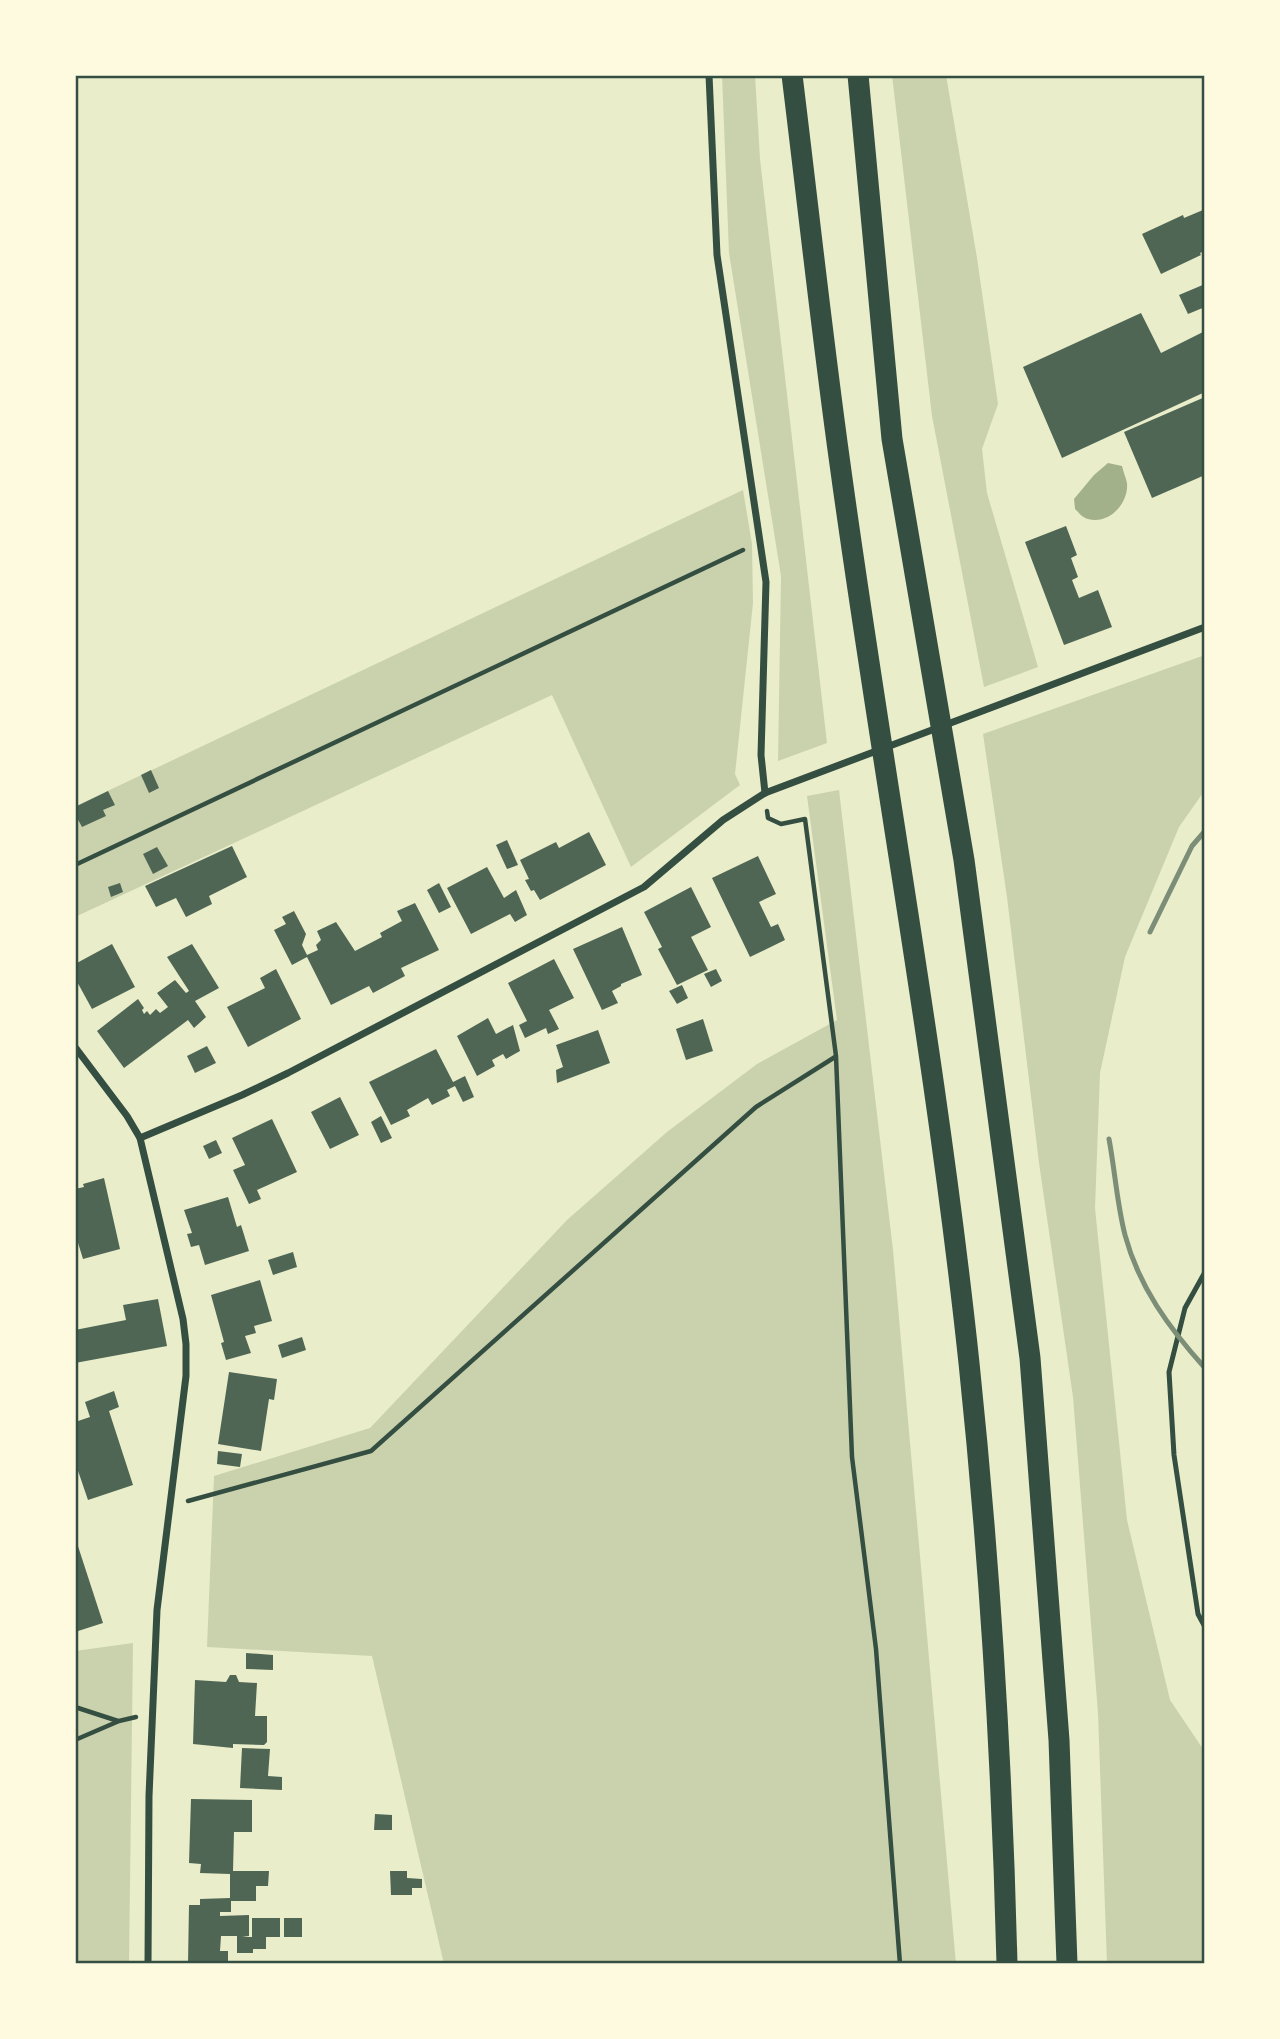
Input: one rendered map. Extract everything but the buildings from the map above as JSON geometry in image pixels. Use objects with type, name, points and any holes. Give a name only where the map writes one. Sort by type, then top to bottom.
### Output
[{"type":"highway","points":[[792,75],[840,464],[939,1116],[969,1361],[987,1550],[1000,1740],[1007,1964]]},
{"type":"highway","points":[[858,75],[892,439],[964,860],[1030,1358],[1059,1740],[1067,1964]]},
{"type":"street","points":[[709,75],[717,255],[766,582],[761,755],[765,793]]},
{"type":"street","points":[[140,1138],[243,1095],[644,887],[723,820],[765,793],[1205,627]]},
{"type":"street","points":[[75,1047],[127,1116],[140,1138],[186,1344],[186,1376],[157,1610],[149,1796],[148,1964]]},
{"type":"lane","points":[[1205,1272],[1185,1308],[1169,1372],[1174,1455],[1198,1614],[1205,1627]]},
{"type":"path","points":[[75,865],[743,550]]},
{"type":"path","points":[[765,793],[768,818],[782,824],[805,819],[836,1056],[852,1457],[876,1649],[900,1964]]},
{"type":"path","points":[[169,1506],[372,1451],[756,1107],[836,1056]]},
{"type":"path","points":[[75,1707],[119,1721]]},
{"type":"path","points":[[75,1740],[119,1721],[153,1713]]},
{"type":"shaded area","points":[[722,75],[755,75],[760,159],[827,743],[778,761],[781,576],[729,253]]},
{"type":"shaded area","points":[[892,75],[946,75],[977,258],[998,404],[982,449],[987,493],[1038,667],[984,687],[932,416]]},
{"type":"shaded area","points":[[1108,463],[1122,466],[1127,483],[1125,498],[1110,516],[1096,520],[1086,518],[1075,509],[1074,499]]},
{"type":"shaded area","points":[[743,490],[752,544],[753,603],[735,774],[740,785],[631,867],[552,695],[75,917],[75,801],[78,805]]},
{"type":"shaded area","points":[[1205,655],[1205,790],[1179,827],[1125,957],[1100,1073],[1095,1208],[1127,1520],[1170,1700],[1205,1752],[1205,1964],[1107,1964],[1098,1713],[1073,1397],[1039,1163],[1007,897],[983,734]]},
{"type":"shaded area","points":[[839,790],[893,1250],[956,1964],[444,1964],[372,1656],[207,1647],[214,1476],[370,1428],[567,1220],[667,1132],[757,1064],[837,1020],[807,796]]},
{"type":"shaded area","points":[[133,1643],[129,1964],[75,1964],[75,1651]]},
{"type":"railway","points":[[1150,932],[1192,846],[1205,831]]},
{"type":"railway","points":[[1109,1139],[1122,1223],[1138,1272],[1179,1338],[1205,1368]]}]
